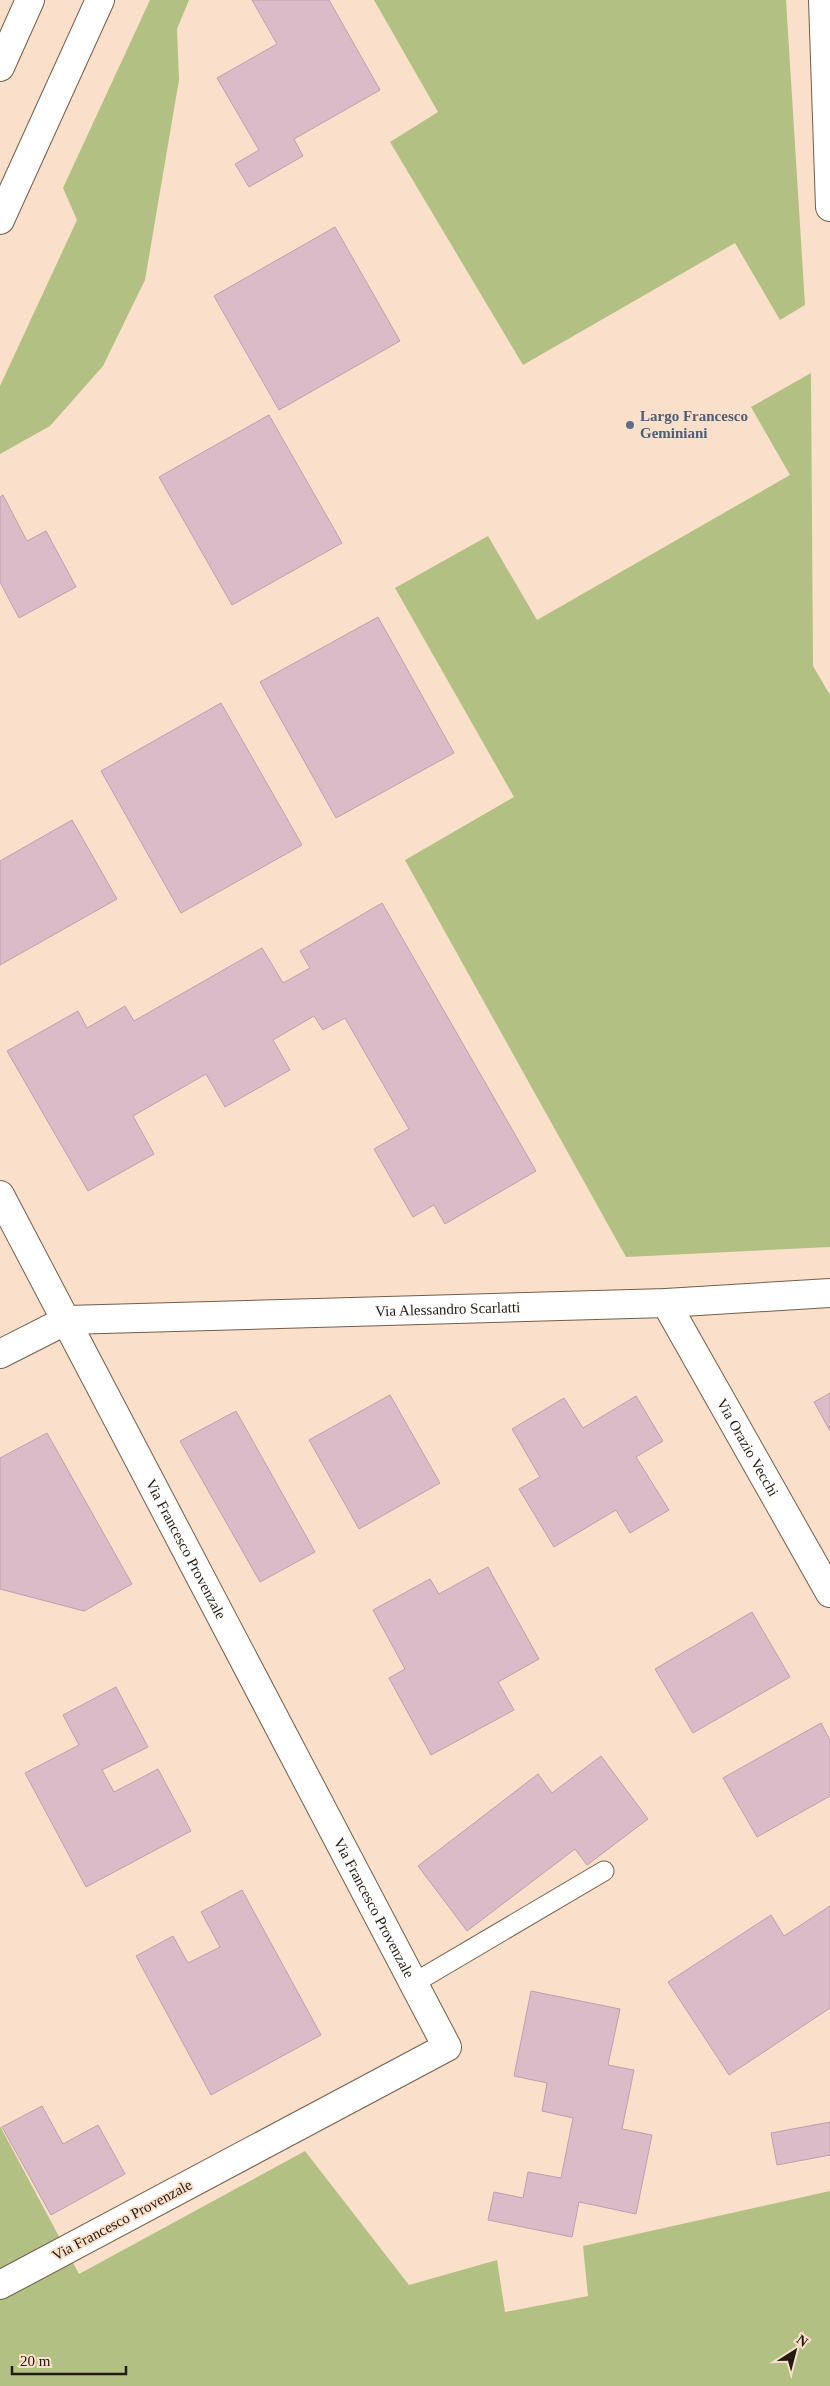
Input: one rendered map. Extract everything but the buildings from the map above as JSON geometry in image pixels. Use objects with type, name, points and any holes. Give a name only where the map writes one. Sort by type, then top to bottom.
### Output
[{"type":"street","points":[[0,67],[30,0]]},
{"type":"street","points":[[0,220],[100,0]]},
{"type":"street","points":[[823,0],[830,207]]},
{"type":"street","name":"Via Francesco Provenzale","points":[[0,1195],[447,2047],[0,2285]]},
{"type":"street","name":"Via Alessandro Scarlatti","points":[[67,1320],[666,1303],[830,1293]]},
{"type":"street","name":"Via Orazio Vecchi","points":[[666,1303],[830,1593]]},
{"type":"street","points":[[0,1354],[67,1320]]},
{"type":"lane","points":[[414,1983],[604,1871]]},
{"type":"green space","points":[[150,0],[189,0],[177,29],[179,80],[145,280],[103,366],[50,426],[0,454],[0,386],[77,220],[63,188]]},
{"type":"green space","points":[[374,0],[786,0],[805,305],[780,320],[735,243],[523,365],[390,142],[438,112]]},
{"type":"green space","points":[[811,373],[813,666],[830,695],[830,1247],[626,1257],[405,860],[514,797],[395,588],[488,536],[537,620],[790,475],[751,407]]},
{"type":"green space","points":[[0,2126],[79,2274],[305,2151],[409,2285],[497,2260],[505,2312],[588,2296],[583,2246],[830,2191],[830,2386],[0,2386]]},
{"type":"place","name":"Largo Francesco Geminiani","points":[[630,425]]}]
